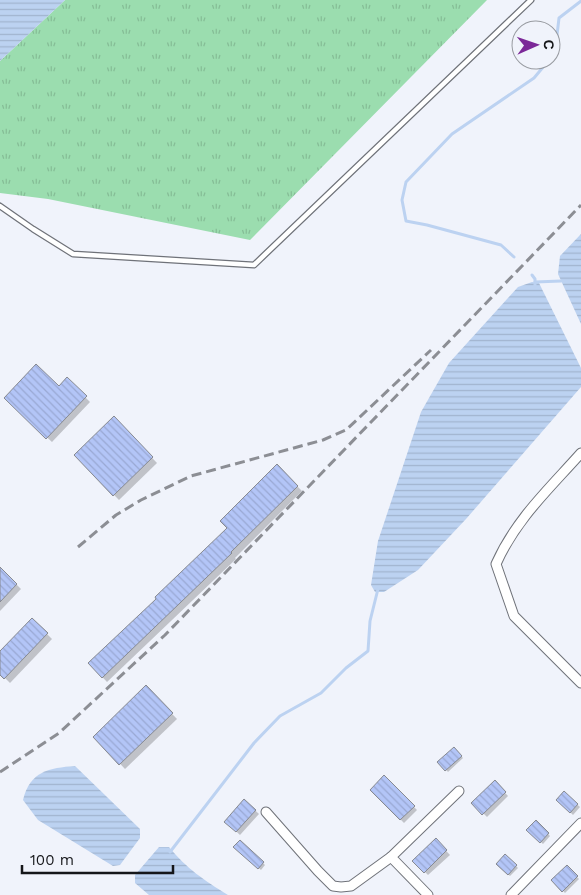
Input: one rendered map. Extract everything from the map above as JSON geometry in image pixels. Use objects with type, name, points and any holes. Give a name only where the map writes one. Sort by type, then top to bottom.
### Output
[{"type":"street","points":[[581,453],[524,516],[506,542],[496,564],[514,616],[581,683]]},
{"type":"street","points":[[266,812],[333,886],[351,886],[391,857],[459,791]]},
{"type":"street","points":[[512,895],[581,823]]},
{"type":"street","points":[[391,857],[428,895]]},
{"type":"lane","points":[[0,206],[73,254],[254,264],[531,0]]},
{"type":"green space","points":[[65,0],[487,0],[250,240],[48,199],[0,193],[0,61]]},
{"type":"water","points":[[0,0],[65,0],[0,61]]},
{"type":"water","points":[[581,234],[581,324],[558,274],[560,256]]},
{"type":"water","points":[[532,282],[539,283],[581,368],[581,387],[466,519],[418,570],[384,592],[375,592],[371,585],[378,541],[421,412],[449,363],[518,287]]},
{"type":"water","points":[[75,766],[140,829],[140,838],[120,865],[113,866],[38,820],[23,800],[30,783],[42,773],[57,768]]},
{"type":"water","points":[[159,847],[169,847],[196,874],[228,895],[149,895],[135,883],[135,875]]},
{"type":"building","points":[[36,364],[59,386],[67,377],[87,396],[46,439],[4,398]]},
{"type":"building","points":[[114,416],[153,457],[113,496],[74,455]]},
{"type":"building","points":[[277,464],[298,486],[232,553],[102,678],[88,663],[227,528],[220,521]]},
{"type":"building","points":[[0,567],[17,584],[0,602]]},
{"type":"building","points":[[32,618],[48,633],[4,679],[0,675],[0,651]]},
{"type":"building","points":[[146,685],[173,713],[119,765],[93,737]]},
{"type":"building","points":[[454,747],[462,756],[445,771],[437,762]]},
{"type":"building","points":[[384,775],[415,806],[400,820],[370,790]]},
{"type":"building","points":[[495,780],[506,792],[482,815],[471,803]]},
{"type":"building","points":[[564,791],[578,804],[570,813],[556,800]]},
{"type":"building","points":[[244,799],[256,810],[236,832],[224,822]]},
{"type":"building","points":[[536,820],[549,833],[540,843],[526,830]]},
{"type":"building","points":[[436,838],[447,850],[424,873],[412,861]]},
{"type":"building","points":[[240,840],[264,862],[258,869],[233,847]]},
{"type":"building","points":[[505,854],[517,865],[508,875],[496,864]]},
{"type":"building","points":[[567,865],[578,876],[562,892],[551,880]]},
{"type":"waterway","points":[[559,20],[581,1]]},
{"type":"waterway","points":[[514,257],[501,245],[406,221],[402,200],[406,182],[452,134],[534,78],[541,70]]},
{"type":"waterway","points":[[532,275],[535,279],[535,286]]},
{"type":"waterway","points":[[535,282],[561,281]]},
{"type":"waterway","points":[[170,852],[254,743],[280,716],[321,693],[346,668],[368,651],[370,621],[378,589]]},
{"type":"railway","points":[[0,772],[59,733],[165,635],[581,205]]},
{"type":"railway","points":[[78,547],[116,515],[141,500],[191,476],[323,440],[346,430],[431,350]]}]
